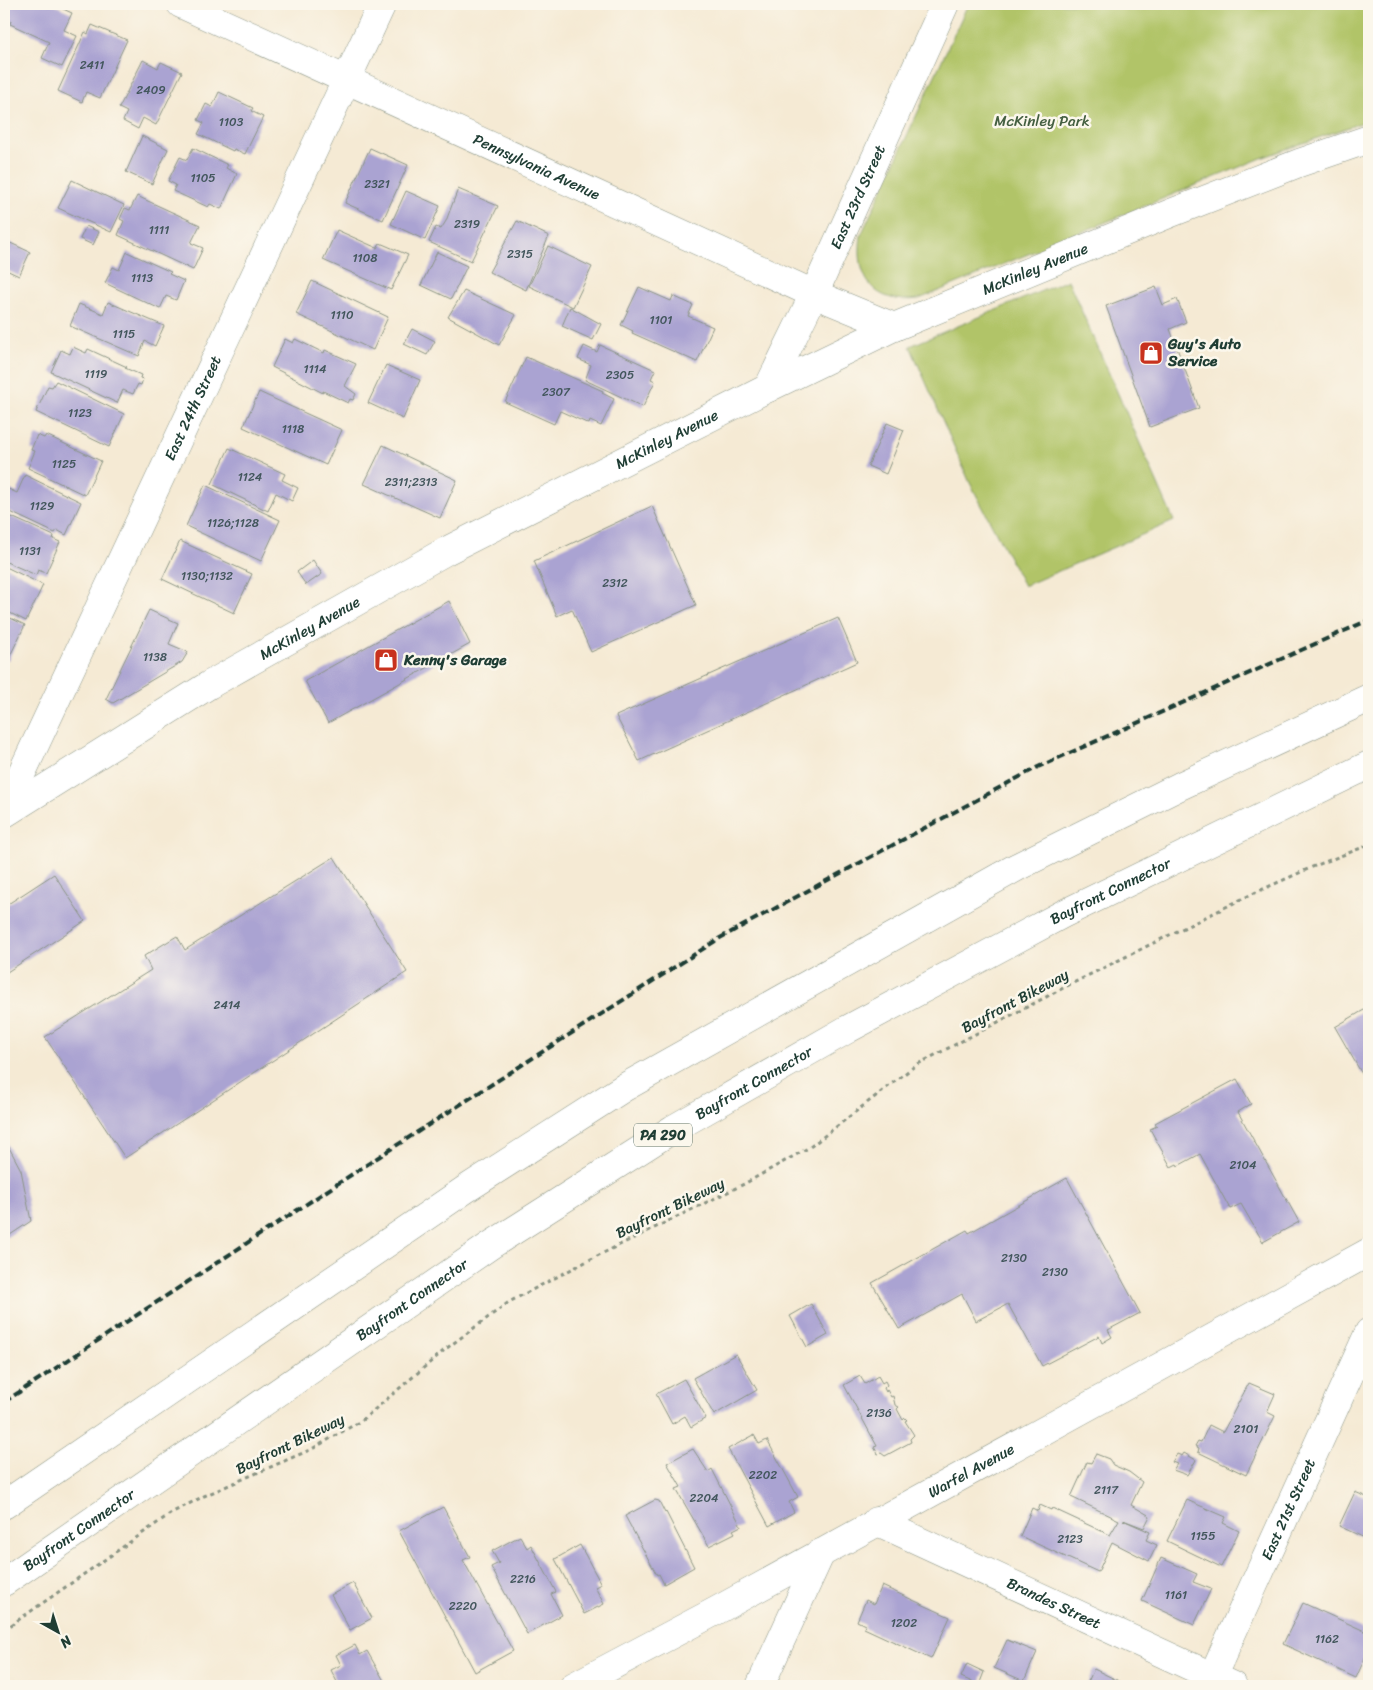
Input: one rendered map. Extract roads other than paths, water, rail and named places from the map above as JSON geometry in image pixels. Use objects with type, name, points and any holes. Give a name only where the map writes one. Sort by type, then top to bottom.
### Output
[{"type":"main road","name":"Pennsylvania Avenue","points":[[181,4],[814,294],[894,327]]},
{"type":"main road","name":"East 24th Street","points":[[4,813],[70,666],[382,4]]},
{"type":"main road","name":"East 23rd Street","points":[[768,388],[814,294],[945,4]]},
{"type":"main road","name":"McKinley Avenue","points":[[4,813],[210,685],[420,566],[768,388],[894,327],[1171,213],[1299,163],[1369,139]]},
{"type":"main road","points":[[4,1505],[466,1189],[625,1086],[1017,867],[1180,786],[1369,698]]},
{"type":"main road","name":"Bayfront Connector","points":[[4,1582],[491,1245],[672,1129],[848,1029],[1063,914],[1369,765]]},
{"type":"main road","name":"Warfel Avenue","points":[[574,1686],[821,1553],[876,1521],[1369,1252]]},
{"type":"main road","name":"East 21st Street","points":[[1218,1683],[1369,1332]]},
{"type":"main road","name":"Brandes Street","points":[[876,1521],[1218,1683]]},
{"type":"main road","points":[[760,1686],[821,1553]]},
{"type":"railway","points":[[4,1402],[380,1156],[720,938],[1038,767],[1369,620]]},
{"type":"place","name":"Guy's Auto Service","points":[[1151,353]]},
{"type":"place","name":"Kenny's Garage","points":[[386,660]]},
{"type":"park label","name":"McKinley Park","points":[[1042,121]]}]
